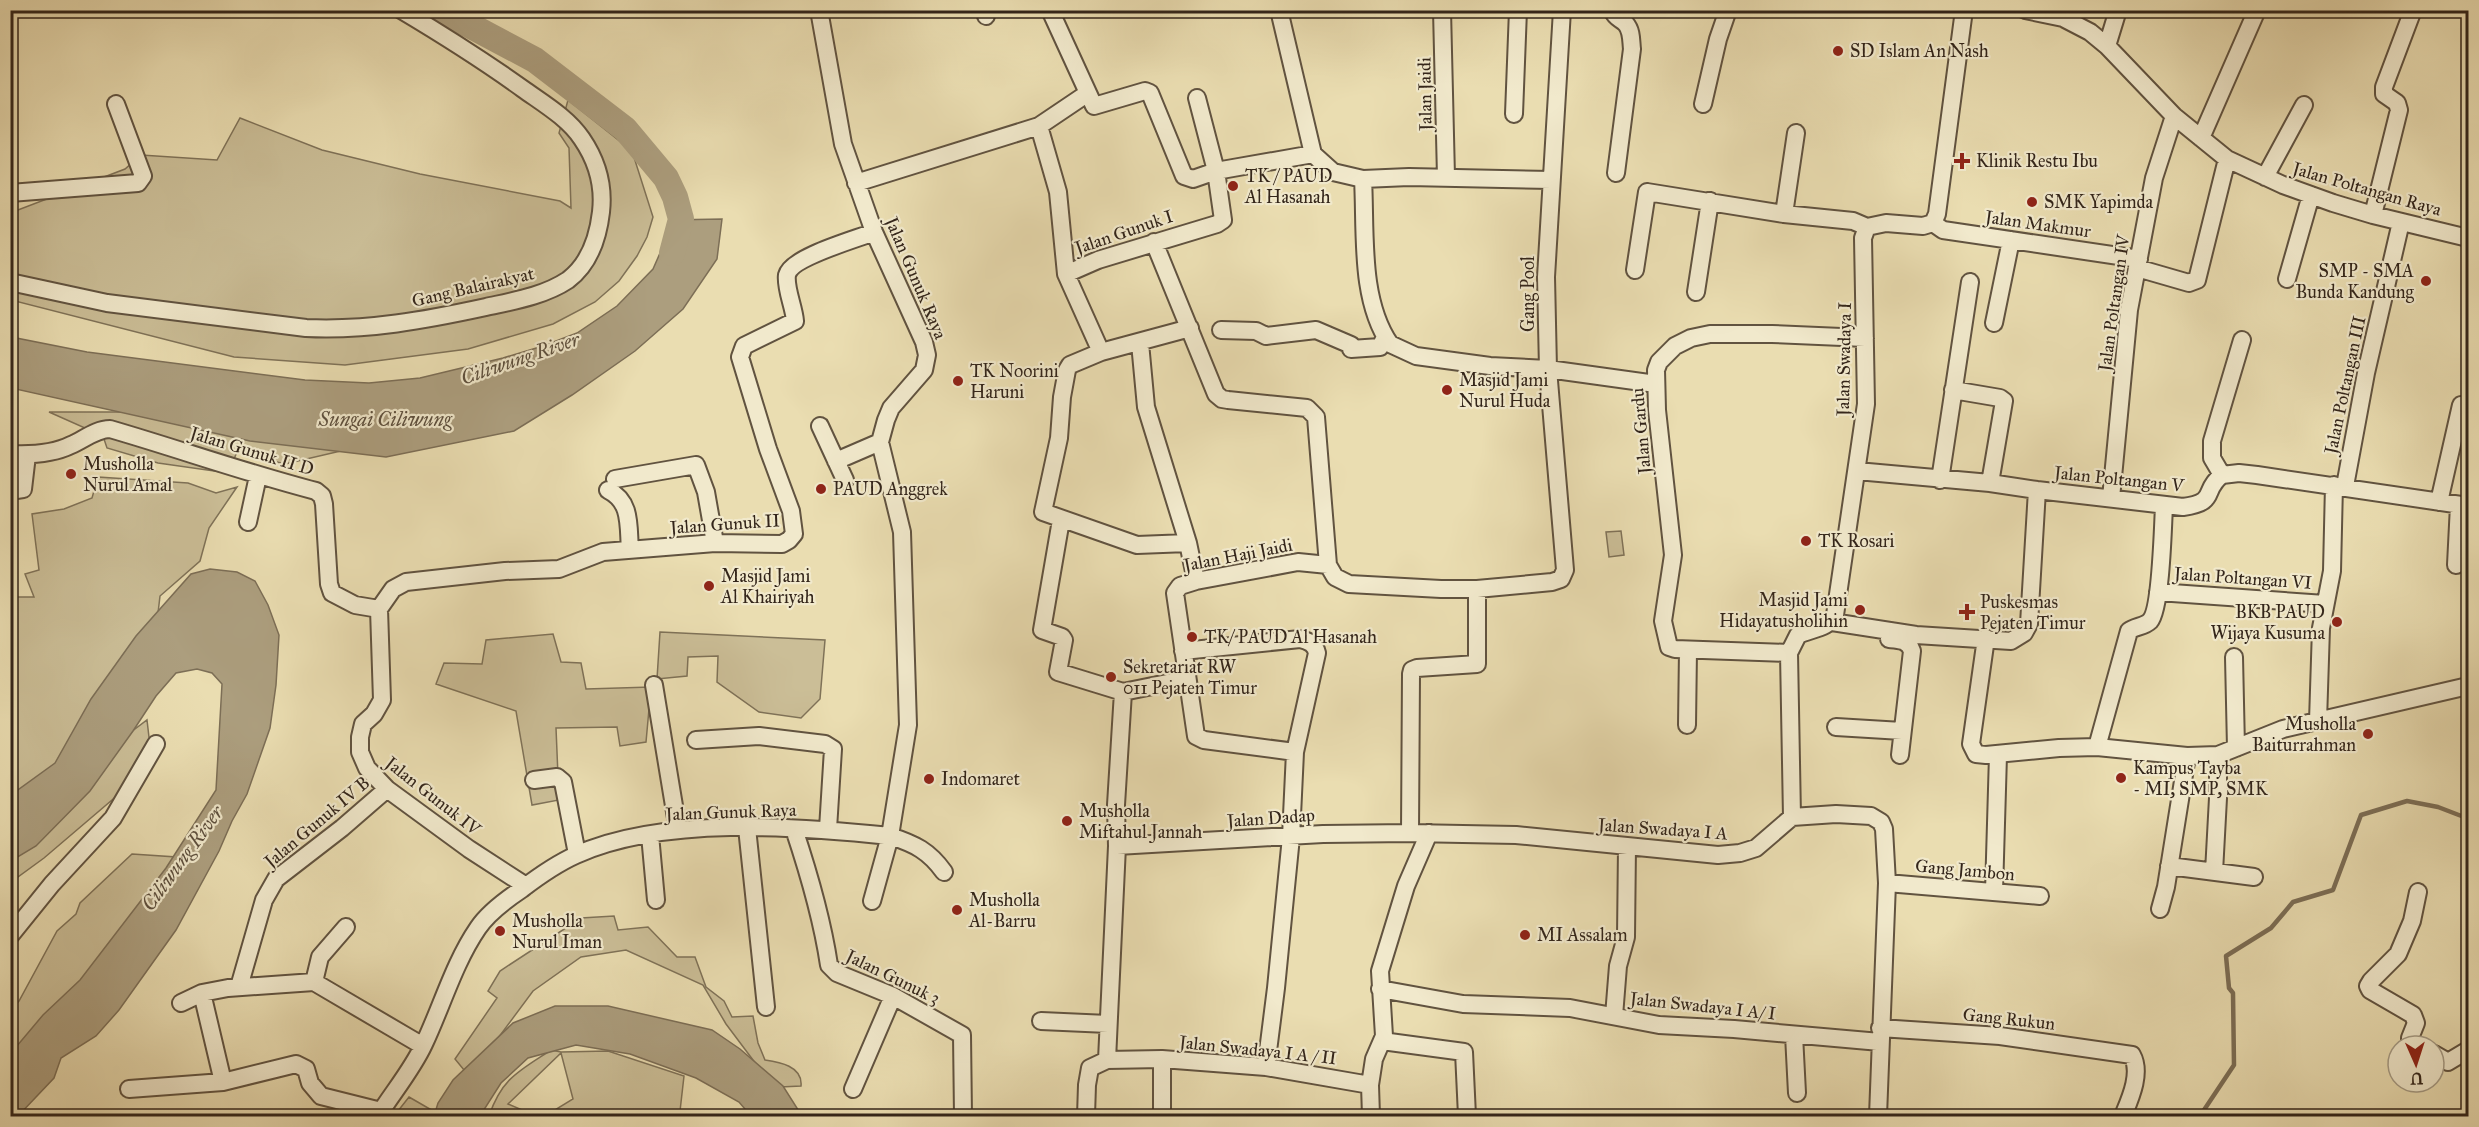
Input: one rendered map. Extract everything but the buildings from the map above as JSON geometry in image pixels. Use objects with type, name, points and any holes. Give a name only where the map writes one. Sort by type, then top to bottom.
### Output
[{"type":"street","name":"Gang Balairakyat","points":[[10,282],[107,303],[337,330],[392,325],[441,317],[525,298],[568,279],[585,261],[596,242],[602,202],[597,169],[582,138],[556,112],[508,78],[400,10]]},
{"type":"street","name":"Jalan Gunuk Raya","points":[[819,10],[835,110],[843,144],[874,232],[924,342],[927,356],[924,370],[891,408],[880,442]]},
{"type":"street","points":[[1050,10],[1091,100]]},
{"type":"street","points":[[1279,10],[1313,154],[1333,172],[1364,179],[1446,177],[1551,180]]},
{"type":"street","name":"Jalan Jaidi","points":[[1442,10],[1446,177]]},
{"type":"street","points":[[1514,114],[1518,10]]},
{"type":"street","name":"Gang Pool","points":[[1477,589],[1552,582],[1563,577],[1565,570],[1548,369],[1546,277],[1562,10]]},
{"type":"street","points":[[1612,10],[1615,18],[1625,23],[1630,32],[1632,49],[1616,173]]},
{"type":"street","points":[[1703,104],[1718,39],[1728,10]]},
{"type":"street","points":[[1635,270],[1647,192],[1784,214],[1853,221],[1867,227],[1886,223],[1923,226],[1933,223],[1937,214],[1964,10]]},
{"type":"street","name":"Jalan Poltangan Raya","points":[[2025,10],[2063,18],[2090,32],[2107,46],[2174,116],[2227,159],[2311,195],[2373,215],[2469,238]]},
{"type":"street","points":[[2107,46],[2118,10]]},
{"type":"street","points":[[2200,138],[2257,10]]},
{"type":"street","points":[[2373,215],[2399,110],[2397,103],[2384,94],[2384,87],[2414,10]]},
{"type":"street","points":[[856,183],[1039,126],[1091,100],[1145,91],[1150,93],[1184,176],[1193,179],[1216,171],[1313,154]]},
{"type":"street","points":[[1197,98],[1216,171]]},
{"type":"street","points":[[10,193],[138,183],[142,176],[116,104]]},
{"type":"street","points":[[2265,177],[2304,105]]},
{"type":"street","name":"Jalan Poltangan IV","points":[[2111,498],[2129,309],[2154,178],[2174,116]]},
{"type":"street","name":"Jalan Gunuk I","points":[[1039,126],[1058,192],[1066,274],[1154,242],[1217,224],[1223,220],[1216,171]]},
{"type":"street","points":[[1784,214],[1796,133]]},
{"type":"street","name":"Jalan Makmur","points":[[1933,223],[1943,231],[2011,240],[2138,263],[2189,283],[2197,280],[2227,159]]},
{"type":"street","points":[[1364,179],[1368,286],[1371,304],[1390,344],[1416,356],[1490,366],[1548,369],[1656,384]]},
{"type":"street","points":[[2287,279],[2311,195]]},
{"type":"street","points":[[1696,292],[1710,201]]},
{"type":"street","name":"Jalan Poltangan III","points":[[2318,721],[2321,627],[2332,571],[2339,485],[2401,222]]},
{"type":"street","name":"Jalan Swadaya I","points":[[1832,622],[1866,404],[1863,238],[1867,227]]},
{"type":"street","name":"Jalan Gunuk II","points":[[379,609],[393,589],[406,582],[481,573],[559,569],[603,552],[716,543],[782,544],[792,537],[794,528],[791,511],[768,449],[740,357],[741,349],[795,321],[787,276],[792,266],[803,259],[874,232]]},
{"type":"street","points":[[1994,323],[2011,240]]},
{"type":"street","points":[[1154,242],[1216,394],[1222,399],[1307,408],[1316,417],[1328,565],[1335,577],[1349,584],[1477,589],[1476,664],[1412,670],[1410,833]]},
{"type":"street","points":[[1066,274],[1101,352]]},
{"type":"street","points":[[1940,480],[1970,282]]},
{"type":"street","points":[[1188,543],[1137,545],[1045,515],[1042,508],[1057,447],[1064,380],[1070,365],[1101,352],[1190,328]]},
{"type":"street","points":[[1221,330],[1256,331],[1266,336],[1316,330],[1351,345],[1352,349],[1380,347],[1385,337]]},
{"type":"street","name":"Jalan Gardu","points":[[1688,650],[1669,647],[1663,621],[1672,555],[1656,384],[1656,370],[1664,355],[1674,346],[1691,338],[1732,333],[1865,338]]},
{"type":"street","points":[[2242,340],[2212,441],[2211,458],[2222,475],[2239,473],[2339,485],[2464,506],[2456,564]]},
{"type":"street","points":[[1140,343],[1146,407],[1188,543],[1196,581]]},
{"type":"street","points":[[1953,390],[2000,398],[2004,401],[1990,483]]},
{"type":"street","points":[[2439,502],[2461,405]]},
{"type":"street","points":[[820,426],[845,480]]},
{"type":"street","name":"Jalan Gunuk II D","points":[[19,455],[64,448],[102,430],[110,429],[193,453],[258,476],[316,491],[322,496],[329,584],[332,593],[355,605],[379,609]]},
{"type":"street","points":[[836,461],[880,442],[902,532],[908,725],[891,836],[872,901]]},
{"type":"street","points":[[10,491],[24,489],[19,455]]},
{"type":"street","points":[[630,550],[624,502],[612,484],[696,465],[706,492],[716,543]]},
{"type":"street","name":"Jalan Poltangan V","points":[[1857,471],[1990,483],[2183,507],[2203,503],[2209,496],[2217,478],[2222,475]]},
{"type":"street","points":[[248,522],[258,476]]},
{"type":"street","points":[[1878,1116],[1887,883],[1884,829],[1877,819],[1871,816],[1836,814],[1792,818],[1789,653],[1798,635],[1832,622],[1916,635],[2011,641],[2024,633],[2029,624],[2037,490]]},
{"type":"street","points":[[2097,747],[2129,631],[2151,620],[2158,592],[2164,505]]},
{"type":"street","points":[[1061,520],[1041,627],[1043,632],[1062,637],[1064,640],[1058,672],[1123,692],[1187,680]]},
{"type":"street","name":"Jalan Haji Jaidi","points":[[1295,752],[1200,739],[1196,736],[1174,592],[1180,586],[1196,581],[1298,562],[1328,565]]},
{"type":"street","name":"Jalan Poltangan VI","points":[[2158,592],[2325,604]]},
{"type":"street","name":"Jalan Gunuk IV","points":[[379,609],[381,700],[374,714],[363,724],[360,737],[360,752],[367,768],[387,789],[469,849],[525,886]]},
{"type":"street","points":[[1855,625],[1858,636],[1903,640],[1910,645],[1911,669],[1900,755]]},
{"type":"street","points":[[1986,638],[1971,744],[1976,754],[1998,755],[2059,748],[2097,747],[2187,756],[2218,755],[2283,729],[2469,686]]},
{"type":"street","points":[[1183,651],[1300,639],[1316,647],[1317,653],[1295,752],[1291,837],[1266,1067]]},
{"type":"street","points":[[1687,725],[1688,650],[1789,653]]},
{"type":"street","points":[[2234,657],[2236,748]]},
{"type":"street","points":[[654,685],[678,830]]},
{"type":"street","points":[[1107,1060],[1117,846],[1116,805],[1123,692]]},
{"type":"street","points":[[1836,727],[1902,731]]},
{"type":"street","points":[[696,740],[759,736],[825,744],[833,749],[828,829]]},
{"type":"street","points":[[10,936],[52,884],[113,818],[156,744]]},
{"type":"street","points":[[1994,892],[1998,755]]},
{"type":"street","points":[[2214,872],[2218,755]]},
{"type":"street","points":[[2160,909],[2187,756]]},
{"type":"street","points":[[534,780],[554,777],[560,778],[563,782],[577,854]]},
{"type":"street","name":"Jalan Gunuk IV B","points":[[239,987],[264,900],[276,879],[342,828],[387,789]]},
{"type":"street","name":"Jalan Swadaya I A","points":[[1429,833],[1515,835],[1718,855],[1740,853],[1756,848],[1792,818]]},
{"type":"street","points":[[747,828],[766,1007]]},
{"type":"street","name":"Jalan Gunuk 3","points":[[794,828],[821,916],[829,965],[837,973],[893,996],[962,1035],[963,1116]]},
{"type":"street","name":"Jalan Gunuk Raya","points":[[379,1114],[395,1093],[423,1046],[458,965],[478,927],[525,886],[577,854],[614,842],[678,830],[828,829],[891,836],[930,854],[944,872]]},
{"type":"street","points":[[1371,1116],[1370,1085],[1374,1059],[1382,1041],[1385,1018],[1380,989],[1380,971],[1406,886],[1429,833]]},
{"type":"street","name":"Jalan Dadap","points":[[1117,846],[1429,833]]},
{"type":"street","points":[[650,835],[656,900]]},
{"type":"street","points":[[1614,1016],[1618,966],[1626,937],[1627,846]]},
{"type":"street","points":[[2169,866],[2254,878]]},
{"type":"street","name":"Gang Jambon","points":[[1887,883],[2040,896]]},
{"type":"street","points":[[2412,1034],[2416,1023],[2413,1015],[2370,990],[2368,986],[2370,981],[2398,954],[2412,921],[2418,892]]},
{"type":"street","points":[[314,982],[320,957],[346,927]]},
{"type":"street","points":[[181,1003],[202,993],[239,987],[314,982],[423,1046]]},
{"type":"street","name":"Jalan Swadaya I A/ I","points":[[1380,989],[1463,1004],[1570,1008],[1659,1025],[1794,1035],[1880,1035]]},
{"type":"street","points":[[202,993],[223,1082]]},
{"type":"street","points":[[853,1089],[893,996]]},
{"type":"street","points":[[1041,1021],[1108,1024]]},
{"type":"street","points":[[1794,1035],[1797,1093]]},
{"type":"street","name":"Gang Rukun","points":[[1880,1035],[2000,1036],[2133,1055],[2135,1079],[2123,1116]]},
{"type":"street","points":[[1382,1041],[1464,1052],[1467,1116]]},
{"type":"street","points":[[2446,1061],[2448,1062],[2469,1050]]},
{"type":"street","points":[[1086,1116],[1090,1068],[1107,1060],[1162,1059]]},
{"type":"street","name":"Jalan Swadaya I A / II","points":[[1162,1116],[1162,1059],[1266,1067],[1370,1085]]},
{"type":"street","points":[[129,1089],[223,1082],[296,1064],[306,1069],[310,1083],[321,1096],[379,1114]]},
{"type":"shaded area","points":[[568,100],[632,151],[653,217],[647,237],[637,256],[619,281],[595,302],[553,324],[468,349],[345,365],[234,357],[11,300],[10,213],[125,169],[141,155],[217,160],[240,118],[322,150],[420,174],[560,201],[571,208],[569,148],[559,133]]},
{"type":"shaded area","points":[[49,412],[128,412],[375,443],[285,464],[237,452],[228,473],[158,463],[107,448],[103,436]]},
{"type":"shaded area","points":[[98,477],[188,483],[216,493],[237,487],[209,528],[200,561],[160,596],[158,613],[113,711],[11,814],[11,597],[34,597],[25,574],[39,570],[32,514],[64,509],[92,498]]},
{"type":"shaded area","points":[[1621,531],[1624,555],[1609,557],[1606,532]]},
{"type":"shaded area","points":[[660,632],[825,640],[820,699],[801,718],[759,712],[717,682],[718,656],[688,657],[687,676],[657,679]]},
{"type":"shaded area","points":[[553,634],[561,662],[581,663],[586,689],[651,687],[646,742],[620,746],[617,727],[556,728],[559,800],[532,805],[516,711],[436,684],[444,663],[482,664],[486,640]]},
{"type":"shaded area","points":[[147,720],[150,746],[119,794],[44,858],[11,882],[10,852],[131,732]]},
{"type":"shaded area","points":[[132,854],[176,857],[89,979],[11,1061],[11,1010],[19,1001],[57,931],[76,914],[80,903]]},
{"type":"shaded area","points":[[614,916],[618,930],[648,927],[677,957],[695,957],[706,987],[724,1001],[732,1017],[753,1016],[758,1043],[765,1060],[789,1066],[801,1079],[801,1086],[780,1087],[759,1068],[726,1024],[703,985],[626,950],[581,957],[533,991],[490,1049],[464,1070],[455,1059],[497,998],[488,991],[500,971],[581,918]]},
{"type":"shaded area","points":[[551,1050],[561,1052],[608,1051],[684,1076],[680,1111],[641,1116],[545,1116],[573,1099],[561,1053],[508,1104],[536,1116],[489,1116],[506,1084],[521,1070]]},
{"type":"shaded area","points":[[409,1097],[435,1112],[435,1116],[394,1116]]},
{"type":"water","name":"Sungai Ciliwung","points":[[722,219],[717,259],[683,309],[635,351],[572,395],[514,431],[386,457],[250,441],[11,388],[11,337],[87,352],[305,380],[369,383],[420,378],[503,358],[577,333],[617,306],[653,269],[664,244],[669,220]]},
{"type":"water","points":[[210,569],[237,572],[255,581],[268,605],[279,635],[276,685],[270,728],[247,794],[176,930],[119,1010],[96,1036],[61,1058],[54,1078],[18,1116],[11,1116],[11,1053],[43,1015],[80,980],[166,868],[216,790],[222,684],[212,673],[197,669],[176,673],[156,696],[90,791],[36,846],[11,861],[11,795],[55,763],[91,699],[136,636],[191,574]]},
{"type":"water","points":[[555,1006],[608,1006],[712,1030],[740,1049],[783,1086],[802,1116],[751,1116],[739,1102],[696,1078],[630,1054],[576,1045],[528,1058],[501,1083],[480,1116],[434,1116],[438,1103],[453,1080],[513,1023]]},
{"type":"waterway","name":"Ciliwung River","points":[[441,10],[535,60],[625,129],[666,178],[675,197],[681,219],[672,253]]},
{"type":"waterway","points":[[2200,1116],[2234,1065],[2233,993],[2229,988],[2226,956],[2271,928],[2293,902],[2333,890],[2361,815],[2407,801],[2438,807],[2464,817],[2468,815]]},
{"type":"place","name":"SD Islam An Nash","points":[[1838,51]]},
{"type":"place","name":"Klinik Restu Ibu","points":[[1962,161]]},
{"type":"place","name":"TK / PAUD Al Hasanah","points":[[1233,186]]},
{"type":"place","name":"SMK Yapimda","points":[[2032,202]]},
{"type":"place","name":"SMP - SMA Bunda Kandung","points":[[2426,281]]},
{"type":"place","name":"TK Noorini Haruni","points":[[958,381]]},
{"type":"place","name":"Masjid Jami Nurul Huda","points":[[1447,390]]},
{"type":"place","name":"Musholla Nurul Amal","points":[[71,474]]},
{"type":"place","name":"PAUD Anggrek","points":[[821,489]]},
{"type":"place","name":"TK Rosari","points":[[1806,541]]},
{"type":"place","name":"Masjid Jami Al Khairiyah","points":[[709,586]]},
{"type":"place","name":"Masjid Jami Hidayatusholihin","points":[[1860,610]]},
{"type":"place","name":"Puskesmas Pejaten Timur","points":[[1967,612]]},
{"type":"place","name":"BKB PAUD Wijaya Kusuma","points":[[2337,622]]},
{"type":"place","name":"TK/ PAUD Al Hasanah","points":[[1192,637]]},
{"type":"place","name":"Sekretariat RW 011 Pejaten Timur","points":[[1111,677]]},
{"type":"place","name":"Musholla Baiturrahman","points":[[2368,734]]},
{"type":"place","name":"Kampus Tayba - MI, SMP, SMK","points":[[2121,778]]},
{"type":"place","name":"Indomaret","points":[[929,779]]},
{"type":"place","name":"Musholla Miftahul Jannah","points":[[1067,821]]},
{"type":"place","name":"Musholla Al-Barru","points":[[957,910]]},
{"type":"place","name":"Musholla Nurul Iman","points":[[500,931]]},
{"type":"place","name":"MI Assalam","points":[[1525,935]]}]
